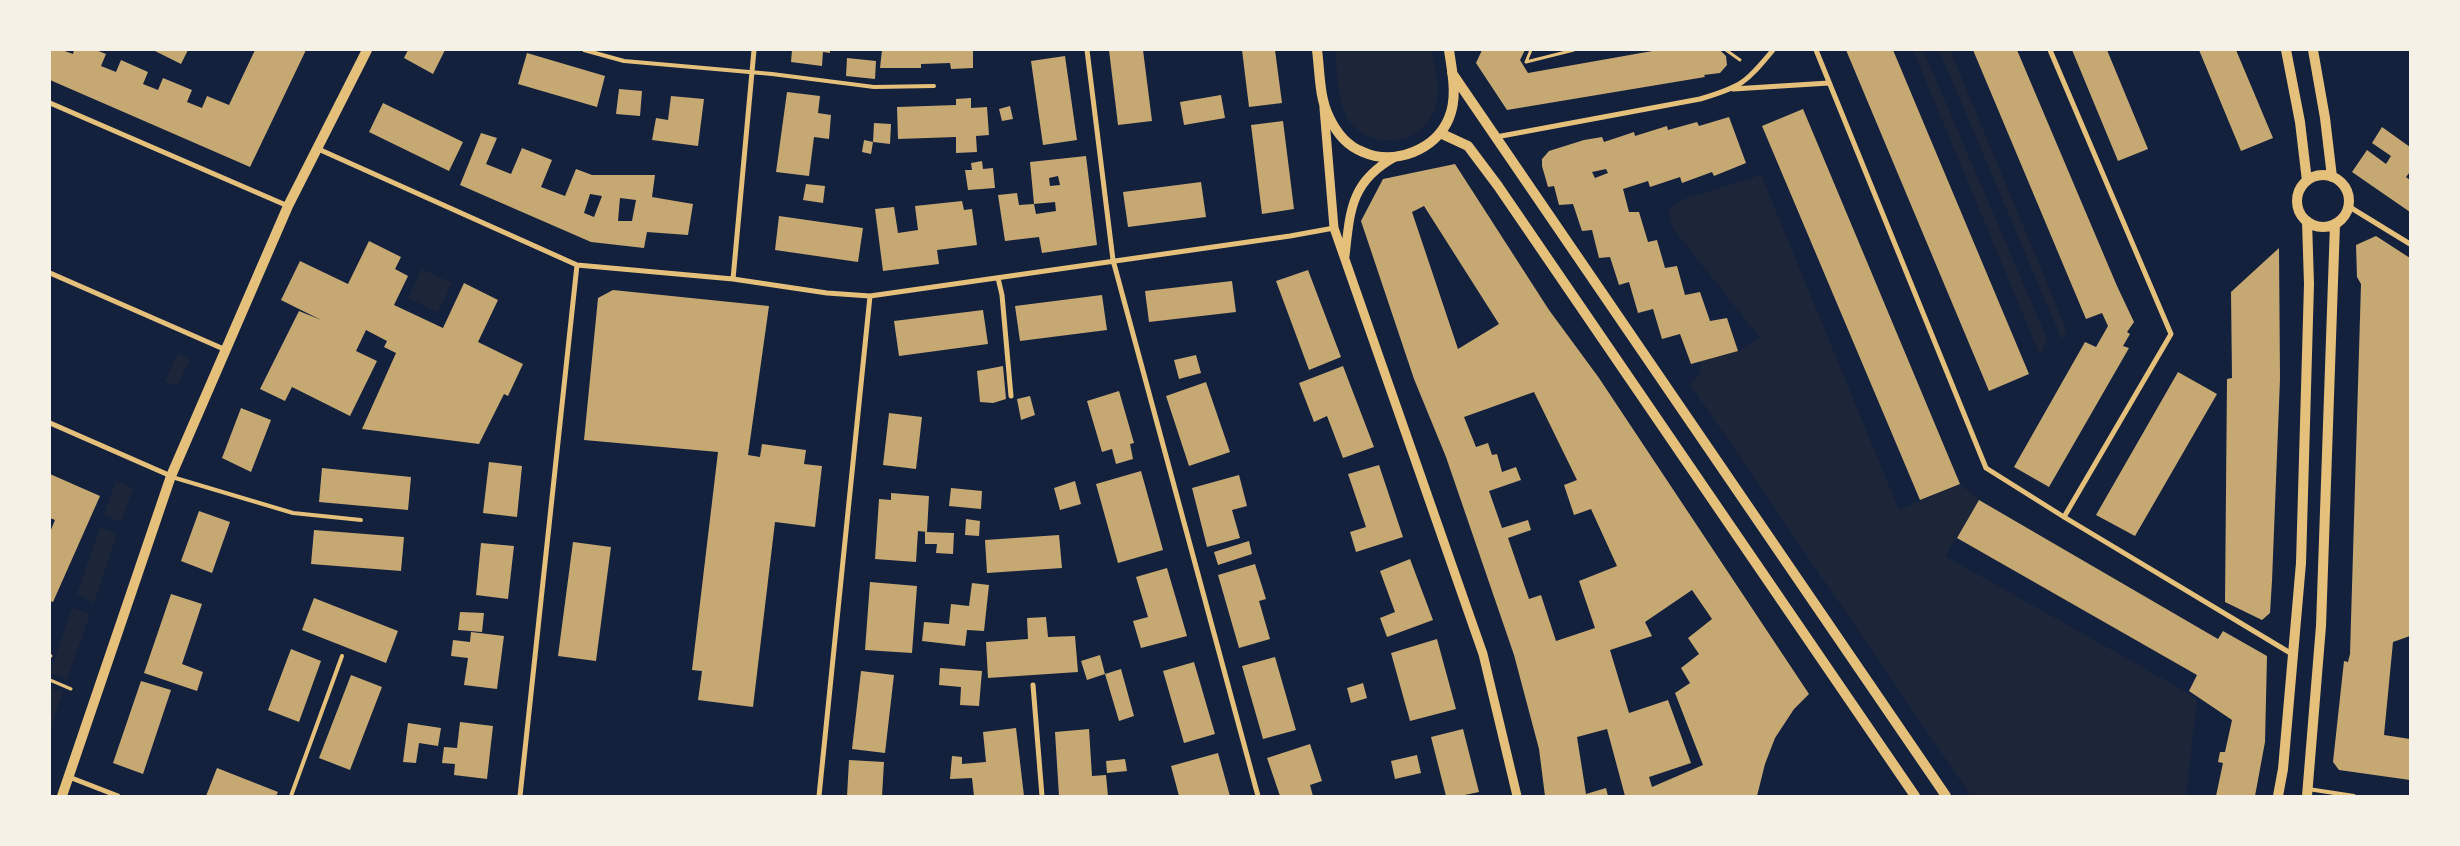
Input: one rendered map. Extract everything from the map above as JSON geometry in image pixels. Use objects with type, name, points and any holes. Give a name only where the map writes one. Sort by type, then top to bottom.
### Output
[{"type":"main road","points":[[62,796],[171,476],[288,206],[367,50]]},
{"type":"main road","points":[[1317,50],[1323,101],[1338,132],[1349,144],[1363,152],[1395,157],[1428,145],[1440,133],[1449,118],[1454,101],[1449,50]]},
{"type":"main road","points":[[2286,50],[2300,122],[2307,181]]},
{"type":"main road","points":[[2313,50],[2325,118],[2332,176]]},
{"type":"main road","points":[[1452,74],[1946,796]]},
{"type":"main road","points":[[1440,133],[1468,146],[1498,186],[1915,796]]},
{"type":"main road","points":[[2332,176],[2338,180],[2347,192],[2348,206],[2346,214],[2335,224],[2321,226],[2307,221],[2302,216],[2297,201],[2302,187],[2314,177],[2332,176]]},
{"type":"main road","points":[[2278,796],[2283,769],[2294,655],[2300,563],[2308,304],[2307,221]]},
{"type":"main road","points":[[2308,792],[2321,626],[2335,224]]},
{"type":"street","points":[[733,279],[754,50]]},
{"type":"street","points":[[1087,50],[1113,260],[1258,796]]},
{"type":"street","points":[[1733,89],[1752,76],[1773,50]]},
{"type":"street","points":[[1816,50],[1986,468],[2294,655]]},
{"type":"street","points":[[2050,50],[2171,334],[2064,517]]},
{"type":"street","points":[[1496,137],[1700,99],[1733,89],[1829,83]]},
{"type":"street","points":[[1323,101],[1334,228],[1483,654],[1517,796]]},
{"type":"street","points":[[50,103],[288,206]]},
{"type":"street","points":[[316,148],[577,265],[733,279],[827,293],[870,296],[1290,236],[1334,228]]},
{"type":"street","points":[[1345,258],[1351,212],[1360,188],[1372,172],[1395,157]]},
{"type":"street","points":[[2348,206],[2410,244]]},
{"type":"street","points":[[520,796],[577,265]]},
{"type":"street","points":[[50,274],[227,350]]},
{"type":"street","points":[[998,278],[1002,295],[1011,396]]},
{"type":"street","points":[[819,796],[870,296]]},
{"type":"street","points":[[50,423],[171,476]]},
{"type":"street","points":[[1033,685],[1042,796]]},
{"type":"street","points":[[69,777],[118,796]]},
{"type":"lane","points":[[584,50],[624,61],[874,87],[934,86]]},
{"type":"lane","points":[[171,476],[293,513],[361,520]]},
{"type":"lane","points":[[291,796],[342,656]]},
{"type":"lane","points":[[2308,792],[2354,796]]},
{"type":"path","points":[[1531,50],[1526,62],[1574,50]]},
{"type":"path","points":[[1726,50],[1740,60]]},
{"type":"path","points":[[50,680],[71,689]]},
{"type":"shaded area","points":[[1335,50],[1432,50],[1437,80],[1437,96],[1434,111],[1426,124],[1416,133],[1403,138],[1389,140],[1375,138],[1362,133],[1352,124],[1344,111],[1339,88]]},
{"type":"shaded area","points":[[1913,50],[1923,50],[2047,339],[2040,355]]},
{"type":"shaded area","points":[[1939,50],[1950,50],[2067,331],[2062,340]]},
{"type":"shaded area","points":[[1761,175],[1899,510],[1960,484],[1979,500],[1945,556],[2197,698],[2186,796],[1971,796],[1690,384],[1700,374],[1701,361],[1738,351],[1760,338],[1671,226],[1669,210],[1678,201]]},
{"type":"shaded area","points":[[422,269],[452,283],[438,312],[408,298]]},
{"type":"shaded area","points":[[178,353],[190,359],[177,386],[165,381]]},
{"type":"shaded area","points":[[116,481],[133,488],[121,522],[104,515]]},
{"type":"shaded area","points":[[100,527],[117,534],[94,603],[77,594]]},
{"type":"shaded area","points":[[72,608],[90,614],[67,680],[50,673]]},
{"type":"shaded area","points":[[50,688],[63,692],[50,729]]},
{"type":"building","points":[[50,50],[62,50],[73,54],[74,50],[96,50],[106,54],[101,66],[116,72],[121,60],[148,72],[143,84],[158,90],[163,78],[192,90],[187,102],[202,108],[207,96],[229,105],[255,50],[306,50],[250,167],[50,80]]},
{"type":"building","points":[[153,50],[188,50],[181,64]]},
{"type":"building","points":[[408,50],[445,50],[433,74],[404,58]]},
{"type":"building","points":[[792,50],[830,50],[830,53],[823,52],[822,66],[791,62]]},
{"type":"building","points":[[882,50],[973,50],[973,68],[951,69],[950,63],[921,64],[921,68],[880,68]]},
{"type":"building","points":[[1109,50],[1143,50],[1152,121],[1118,125]]},
{"type":"building","points":[[1242,50],[1275,50],[1282,103],[1249,107]]},
{"type":"building","points":[[1482,50],[1525,50],[1520,60],[1528,73],[1658,50],[1720,50],[1726,56],[1727,65],[1720,73],[1704,75],[1705,77],[1507,110],[1476,63]]},
{"type":"building","points":[[1846,50],[1893,50],[2029,374],[1989,391]]},
{"type":"building","points":[[1973,50],[2017,50],[2134,322],[2127,332],[2130,334],[2123,346],[2129,348],[2049,487],[2014,467],[2085,342],[2096,347],[2108,326],[2102,313],[2086,319]]},
{"type":"building","points":[[2072,50],[2107,50],[2148,149],[2118,161]]},
{"type":"building","points":[[2199,50],[2236,50],[2273,138],[2241,151]]},
{"type":"building","points":[[527,53],[605,76],[597,107],[518,84]]},
{"type":"building","points":[[1065,56],[1077,140],[1043,145],[1031,61]]},
{"type":"building","points":[[847,58],[876,61],[875,79],[846,76]]},
{"type":"building","points":[[619,89],[642,91],[640,116],[616,114]]},
{"type":"building","points":[[787,92],[820,96],[818,113],[831,115],[829,139],[814,137],[809,176],[776,172]]},
{"type":"building","points":[[1221,95],[1225,118],[1184,125],[1180,102]]},
{"type":"building","points":[[671,96],[704,99],[698,146],[652,140],[656,118],[668,120]]},
{"type":"building","points":[[971,98],[971,108],[987,107],[989,135],[976,136],[977,152],[956,153],[956,137],[898,139],[897,107],[956,105],[956,99]]},
{"type":"building","points":[[383,103],[463,142],[449,171],[369,132]]},
{"type":"building","points":[[1010,106],[1013,119],[1002,121],[999,109]]},
{"type":"building","points":[[1803,109],[1960,484],[1920,500],[1762,126]]},
{"type":"building","points":[[1729,117],[1746,163],[1714,176],[1712,172],[1682,183],[1680,177],[1650,187],[1648,181],[1623,189],[1629,212],[1639,212],[1648,242],[1657,240],[1665,268],[1677,266],[1685,295],[1700,292],[1710,321],[1727,318],[1738,351],[1691,364],[1680,334],[1662,339],[1653,309],[1638,313],[1629,282],[1619,285],[1610,257],[1599,258],[1592,230],[1582,231],[1573,204],[1559,205],[1554,186],[1548,187],[1542,159],[1549,151],[1584,140],[1602,137],[1604,142],[1634,132],[1635,136],[1667,126],[1668,130],[1697,122],[1699,126]],"holes":[[[1606,169],[1608,173],[1595,178],[1592,172]]]},
{"type":"building","points":[[1283,121],[1294,209],[1262,214],[1251,125]]},
{"type":"building","points":[[874,123],[891,124],[890,144],[873,142]]},
{"type":"building","points":[[2382,127],[2410,147],[2410,172],[2406,177],[2410,180],[2410,212],[2352,172],[2367,150],[2386,164],[2391,156],[2372,143]]},
{"type":"building","points":[[481,133],[497,138],[486,164],[511,174],[522,148],[552,160],[541,187],[565,196],[576,169],[592,175],[655,175],[652,197],[693,204],[688,235],[647,232],[644,248],[591,242],[460,185]],"holes":[[[590,194],[602,196],[594,217],[584,213]],[[620,198],[636,200],[632,221],[618,221]]]},
{"type":"building","points":[[864,140],[873,142],[871,154],[862,152]]},
{"type":"building","points":[[1086,156],[1097,245],[1042,253],[1039,237],[1005,241],[998,195],[1017,193],[1019,205],[1034,204],[1030,162]],"holes":[[[1058,176],[1060,185],[1050,186],[1049,178]],[[1055,202],[1056,211],[1036,214],[1034,204]]]},
{"type":"building","points":[[982,161],[983,169],[993,168],[995,188],[968,190],[965,170],[972,170],[971,163]]},
{"type":"building","points":[[1455,164],[1549,310],[1599,378],[1809,694],[1794,709],[1775,738],[1765,764],[1757,796],[1625,796],[1607,729],[1577,737],[1586,794],[1606,788],[1608,796],[1545,796],[1539,749],[1514,655],[1446,457],[1414,379],[1361,221],[1383,179]],"holes":[[[1424,206],[1499,324],[1458,349],[1412,212]],[[1534,392],[1577,480],[1564,485],[1574,515],[1591,509],[1617,566],[1579,581],[1595,628],[1556,641],[1541,595],[1529,599],[1508,538],[1531,530],[1528,520],[1502,528],[1489,491],[1521,480],[1516,467],[1502,472],[1497,454],[1492,455],[1488,443],[1476,447],[1464,417]],[[1692,590],[1712,619],[1688,638],[1699,654],[1681,668],[1690,683],[1675,693],[1703,765],[1652,787],[1649,777],[1691,763],[1668,700],[1629,713],[1610,650],[1652,636],[1645,622]]]},
{"type":"building","points":[[1201,182],[1206,217],[1128,227],[1123,192]]},
{"type":"building","points":[[806,184],[825,186],[823,203],[803,200]]},
{"type":"building","points":[[962,201],[964,210],[972,209],[977,245],[937,250],[939,264],[883,271],[875,209],[894,207],[898,233],[918,230],[915,206]]},
{"type":"building","points":[[779,216],[863,228],[858,262],[775,250]]},
{"type":"building","points":[[2376,236],[2410,258],[2410,636],[2393,642],[2384,735],[2410,739],[2410,780],[2339,770],[2333,762],[2344,661],[2348,662],[2350,654],[2361,284],[2357,277],[2356,245]]},
{"type":"building","points":[[369,241],[401,257],[395,269],[408,276],[394,305],[443,328],[464,283],[498,300],[478,342],[523,364],[508,396],[504,394],[479,444],[362,429],[396,353],[384,347],[387,341],[366,330],[356,351],[377,361],[350,416],[292,387],[285,401],[260,389],[299,311],[321,320],[281,300],[300,261],[348,284]]},
{"type":"building","points":[[2279,248],[2280,379],[2272,581],[2270,613],[2262,620],[2225,602],[2227,379],[2232,378],[2231,292]]},
{"type":"building","points":[[1308,270],[1341,357],[1309,370],[1276,281]]},
{"type":"building","points":[[1232,281],[1236,312],[1149,322],[1145,291]]},
{"type":"building","points":[[613,290],[769,306],[748,455],[760,457],[762,444],[806,450],[804,464],[822,466],[815,527],[775,522],[753,707],[698,700],[702,671],[692,670],[718,452],[584,440],[598,298]]},
{"type":"building","points":[[1102,295],[1107,330],[1020,341],[1015,306]]},
{"type":"building","points":[[983,310],[988,344],[899,356],[894,321]]},
{"type":"building","points":[[1196,355],[1201,373],[1179,379],[1174,360]]},
{"type":"building","points":[[1003,366],[1006,399],[993,403],[980,402],[977,371]]},
{"type":"building","points":[[1343,366],[1374,447],[1343,458],[1327,416],[1314,422],[1299,383]]},
{"type":"building","points":[[2178,372],[2217,394],[2135,536],[2096,515]]},
{"type":"building","points":[[1206,382],[1230,452],[1189,466],[1166,396]]},
{"type":"building","points":[[1119,391],[1134,443],[1130,444],[1133,459],[1116,464],[1112,449],[1102,452],[1087,401]]},
{"type":"building","points":[[1030,396],[1035,415],[1021,420],[1017,399]]},
{"type":"building","points":[[241,408],[271,420],[251,472],[222,458]]},
{"type":"building","points":[[889,413],[922,417],[916,469],[883,465]]},
{"type":"building","points":[[489,462],[522,466],[517,517],[483,513]]},
{"type":"building","points":[[1379,465],[1403,537],[1356,552],[1350,532],[1366,527],[1348,474]]},
{"type":"building","points":[[322,468],[411,477],[408,510],[319,502]]},
{"type":"building","points":[[1141,471],[1163,550],[1118,563],[1096,484]]},
{"type":"building","points":[[50,474],[100,496],[53,602],[50,601],[50,532],[55,520],[50,518]]},
{"type":"building","points":[[1239,475],[1247,506],[1232,510],[1240,538],[1207,547],[1192,488]]},
{"type":"building","points":[[1075,481],[1081,504],[1060,510],[1054,488]]},
{"type":"building","points":[[951,488],[982,491],[981,509],[949,506]]},
{"type":"building","points":[[891,493],[929,496],[927,532],[918,531],[916,562],[875,559],[879,499],[891,500]]},
{"type":"building","points":[[1979,500],[2218,639],[2223,631],[2267,656],[2265,742],[2255,796],[2216,796],[2223,763],[2218,762],[2220,752],[2225,752],[2232,720],[2189,691],[2197,675],[1957,538]]},
{"type":"building","points":[[199,511],[230,522],[212,573],[181,561]]},
{"type":"building","points":[[966,519],[980,521],[979,536],[965,535]]},
{"type":"building","points":[[314,530],[404,537],[401,571],[311,564]]},
{"type":"building","points":[[925,532],[954,533],[953,554],[936,553],[937,544],[925,544]]},
{"type":"building","points":[[1059,535],[1062,568],[987,573],[985,540]]},
{"type":"building","points":[[1249,541],[1252,554],[1218,565],[1214,552]]},
{"type":"building","points":[[573,542],[611,547],[596,661],[558,656]]},
{"type":"building","points":[[481,543],[514,546],[508,599],[476,595]]},
{"type":"building","points":[[1410,559],[1433,620],[1387,637],[1380,618],[1395,612],[1380,571]]},
{"type":"building","points":[[1255,564],[1266,599],[1259,601],[1270,639],[1239,648],[1218,575]]},
{"type":"building","points":[[1167,568],[1187,636],[1141,648],[1133,621],[1148,617],[1136,577]]},
{"type":"building","points":[[870,582],[917,586],[912,653],[865,650]]},
{"type":"building","points":[[972,583],[989,585],[984,631],[967,630],[965,646],[922,641],[924,622],[949,624],[951,604],[969,606]]},
{"type":"building","points":[[171,594],[202,604],[182,664],[203,672],[197,691],[144,673]]},
{"type":"building","points":[[314,598],[398,631],[386,663],[302,630]]},
{"type":"building","points":[[460,612],[484,613],[482,632],[458,630]]},
{"type":"building","points":[[1046,617],[1048,637],[1075,636],[1078,672],[988,678],[986,642],[1028,639],[1027,618]]},
{"type":"building","points":[[471,632],[504,636],[497,689],[464,685],[468,658],[451,656],[453,640],[470,642]]},
{"type":"building","points":[[1437,639],[1456,709],[1410,721],[1391,653]]},
{"type":"building","points":[[291,649],[321,661],[299,722],[268,710]]},
{"type":"building","points":[[1100,655],[1105,674],[1087,680],[1081,661]]},
{"type":"building","points":[[1275,657],[1296,730],[1263,739],[1242,666]]},
{"type":"building","points":[[1194,662],[1215,734],[1184,743],[1163,671]]},
{"type":"building","points":[[940,668],[982,671],[979,706],[960,705],[961,687],[939,685]]},
{"type":"building","points":[[1121,669],[1134,716],[1119,721],[1105,674]]},
{"type":"building","points":[[861,671],[894,675],[885,753],[852,749]]},
{"type":"building","points":[[351,675],[382,687],[350,770],[319,758]]},
{"type":"building","points":[[141,681],[171,690],[143,774],[113,763]]},
{"type":"building","points":[[1363,683],[1367,698],[1351,703],[1347,688]]},
{"type":"building","points":[[460,722],[493,726],[487,779],[454,775],[455,764],[442,763],[444,747],[457,748]]},
{"type":"building","points":[[408,723],[441,728],[438,746],[419,743],[416,763],[403,762]]},
{"type":"building","points":[[1016,728],[1024,796],[974,796],[972,778],[950,779],[952,756],[962,757],[962,764],[986,762],[983,732]]},
{"type":"building","points":[[1089,729],[1092,776],[1106,775],[1108,796],[1059,796],[1055,732]]},
{"type":"building","points":[[1463,729],[1479,792],[1460,796],[1446,796],[1431,737]]},
{"type":"building","points":[[1310,744],[1322,781],[1310,785],[1313,796],[1280,796],[1267,758]]},
{"type":"building","points":[[1218,753],[1230,796],[1179,796],[1171,766]]},
{"type":"building","points":[[1417,755],[1421,773],[1395,779],[1391,761]]},
{"type":"building","points":[[1125,759],[1127,771],[1107,773],[1106,761]]},
{"type":"building","points":[[849,760],[884,762],[882,796],[847,796]]},
{"type":"building","points":[[217,768],[278,792],[276,796],[206,796]]}]
